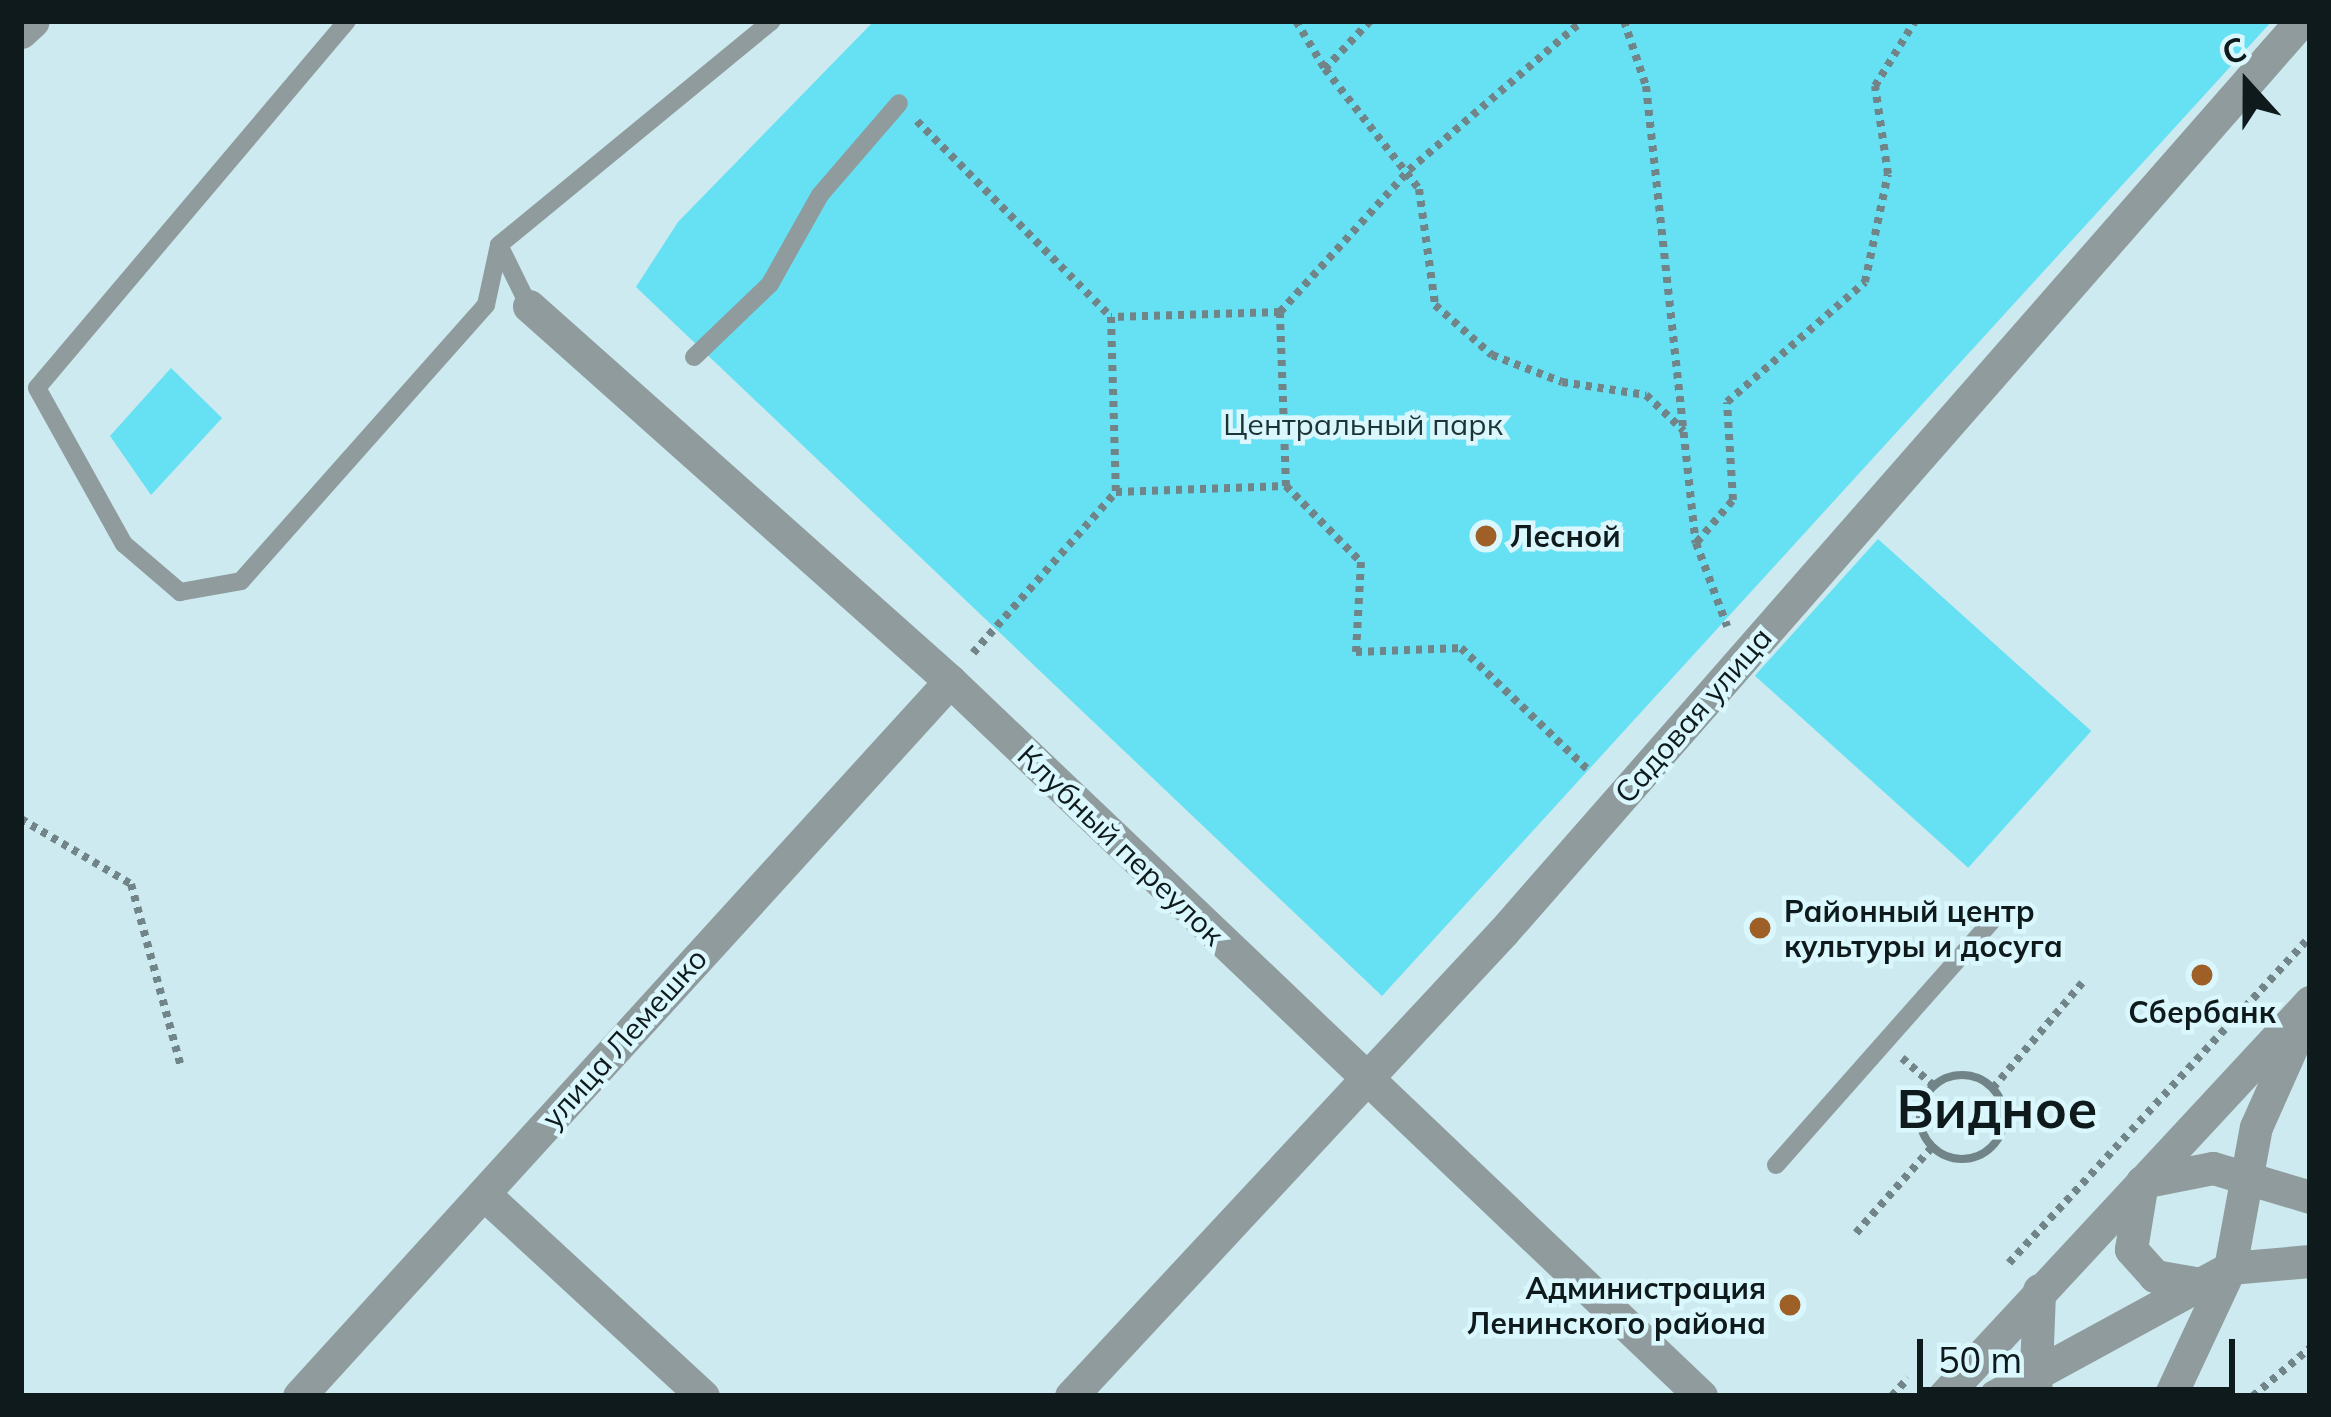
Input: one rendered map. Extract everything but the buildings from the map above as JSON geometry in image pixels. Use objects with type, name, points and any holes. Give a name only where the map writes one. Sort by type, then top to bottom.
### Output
[{"type":"street","points":[[21,32],[33,21]]},
{"type":"street","name":"Садовая улица","points":[[1071,1396],[1366,1080],[2301,21]]},
{"type":"street","name":"Клубный переулок","points":[[529,306],[1366,1080],[1623,1338],[1701,1396]]},
{"type":"street","name":"улица Лемешко","points":[[299,1396],[940,689]]},
{"type":"street","points":[[2170,1396],[2230,1268],[2245,1180],[2310,1004]]},
{"type":"street","points":[[1944,1396],[2310,1004]]},
{"type":"street","points":[[2310,1026],[2310,1042]]},
{"type":"street","points":[[2142,1182],[2176,1167],[2310,1197]]},
{"type":"street","points":[[2142,1182],[2131,1249],[2155,1276],[2195,1283]]},
{"type":"street","points":[[484,1194],[703,1396]]},
{"type":"street","points":[[1994,1396],[2032,1386],[2195,1283],[2230,1268],[2310,1261]]},
{"type":"street","points":[[2032,1386],[2039,1291]]},
{"type":"lane","points":[[347,21],[37,388],[124,544],[180,592],[241,580],[485,305],[500,245],[772,21]]},
{"type":"lane","points":[[694,357],[770,284],[820,194],[898,103]]},
{"type":"lane","points":[[500,245],[529,306]]},
{"type":"lane","points":[[1776,1165],[2000,911]]},
{"type":"path","points":[[1296,21],[1325,69],[1409,170],[1429,214],[1422,248],[1435,305],[1492,355],[1562,382],[1646,395],[1684,430]]},
{"type":"path","points":[[1325,69],[1370,21]]},
{"type":"path","points":[[1582,21],[1409,170],[1280,311],[1286,487],[1361,562],[1356,652],[1461,648],[1588,770]]},
{"type":"path","points":[[1624,21],[1646,86],[1696,543],[1728,629],[1727,676]]},
{"type":"path","points":[[1696,543],[1732,500],[1727,402],[1865,282],[1888,174],[1875,86],[1915,21]]},
{"type":"path","points":[[898,103],[1111,317],[1116,492],[940,689]]},
{"type":"path","points":[[1111,317],[1280,311]]},
{"type":"path","points":[[1116,492],[1286,487]]},
{"type":"path","points":[[21,819],[130,884],[181,1067]]},
{"type":"path","points":[[2003,1270],[2310,937]]},
{"type":"path","points":[[1993,1088],[2082,983]]},
{"type":"path","points":[[1965,1075],[1993,1088],[2004,1120],[1995,1143],[1971,1158],[1932,1147],[1919,1115],[1933,1085],[1965,1075]]},
{"type":"path","points":[[1856,1234],[1932,1147]]},
{"type":"path","points":[[2253,1396],[2310,1348]]},
{"type":"path","points":[[1892,1396],[1919,1366]]},
{"type":"green space","name":"Центральный парк","points":[[874,21],[2272,21],[1382,996],[636,287],[678,222]]},
{"type":"green space","points":[[171,368],[222,418],[151,495],[110,436]]},
{"type":"green space","points":[[1878,539],[2091,731],[1968,868],[1755,676]]},
{"type":"place","name":"Лесной","points":[[1486,536]]},
{"type":"place","name":"Районный центр культуры и досуга","points":[[1760,928]]},
{"type":"place","name":"Сбербанк","points":[[2202,975]]},
{"type":"place","name":"Администрация Ленинского района","points":[[1790,1305]]},
{"type":"district","name":"Видное","points":[[1997,1108]]}]
